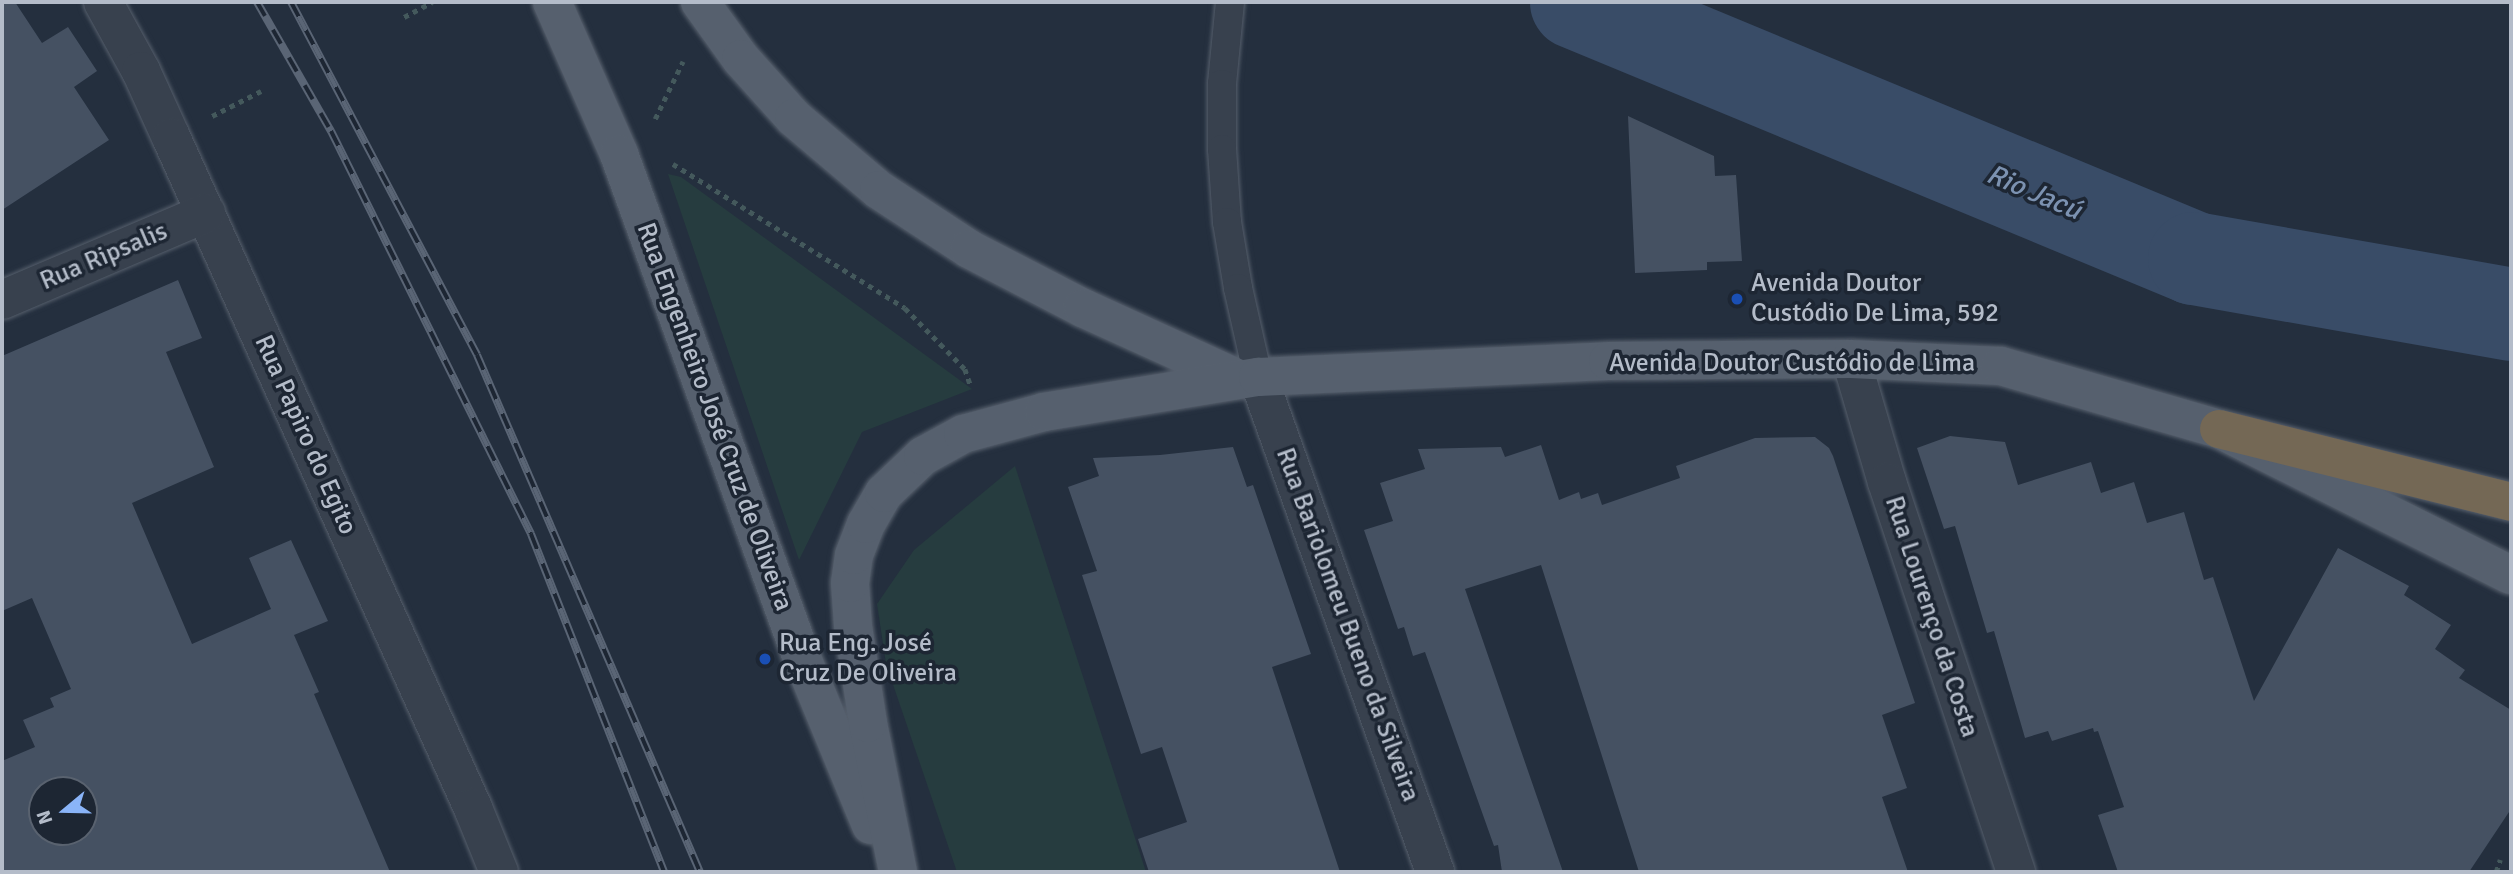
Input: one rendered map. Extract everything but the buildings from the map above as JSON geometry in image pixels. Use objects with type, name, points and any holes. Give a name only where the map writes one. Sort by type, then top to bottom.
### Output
[{"type":"highway","points":[[2219,429],[2511,502]]},
{"type":"main road","name":"Rua Engenheiro José Cruz de Oliveira","points":[[552,2],[619,154],[795,640],[891,872]]},
{"type":"main road","points":[[700,2],[741,59],[794,118],[878,190],[969,249],[1083,308],[1249,378]]},
{"type":"main road","name":"Avenida Doutor Custódio de Lima","points":[[898,872],[868,723],[853,626],[850,583],[853,555],[866,524],[884,493],[923,456],[945,441],[979,428],[1044,412],[1249,378],[1608,361],[1851,359],[2001,366],[2219,429],[2511,575]]},
{"type":"street","name":"Rua Papiro do Egito","points":[[103,2],[141,71],[206,213],[473,808],[499,872]]},
{"type":"street","name":"Rua Ripsalis","points":[[2,300],[206,213]]},
{"type":"street","name":"Rua Lourenço da Costa","points":[[1851,359],[1887,482],[2016,872]]},
{"type":"street","name":"Rua Bariolomeu Bueno da Silveira","points":[[1249,378],[1435,872]]},
{"type":"lane","points":[[1230,2],[1222,84],[1222,149],[1227,222],[1249,378]]},
{"type":"path","points":[[404,17],[432,2]]},
{"type":"path","points":[[649,132],[685,58]]},
{"type":"path","points":[[171,137],[261,92]]},
{"type":"path","points":[[666,159],[905,308],[965,369],[973,394]]},
{"type":"path","points":[[2496,872],[2500,860]]},
{"type":"green space","points":[[668,174],[681,177],[972,389],[862,432],[799,560]]},
{"type":"green space","points":[[1015,466],[1146,872],[957,872],[886,664],[877,604],[914,550]]},
{"type":"waterway","name":"Rio Jacú","points":[[1576,2],[2194,258],[2511,314]]},
{"type":"railway","points":[[257,2],[331,131],[531,534],[664,872]]},
{"type":"railway","points":[[291,2],[477,355],[700,872]]},
{"type":"place","name":"Avenida Doutor Custódio De Lima, 592","points":[[1737,299]]},
{"type":"place","name":"Rua Eng. José Cruz De Oliveira","points":[[765,659]]}]
